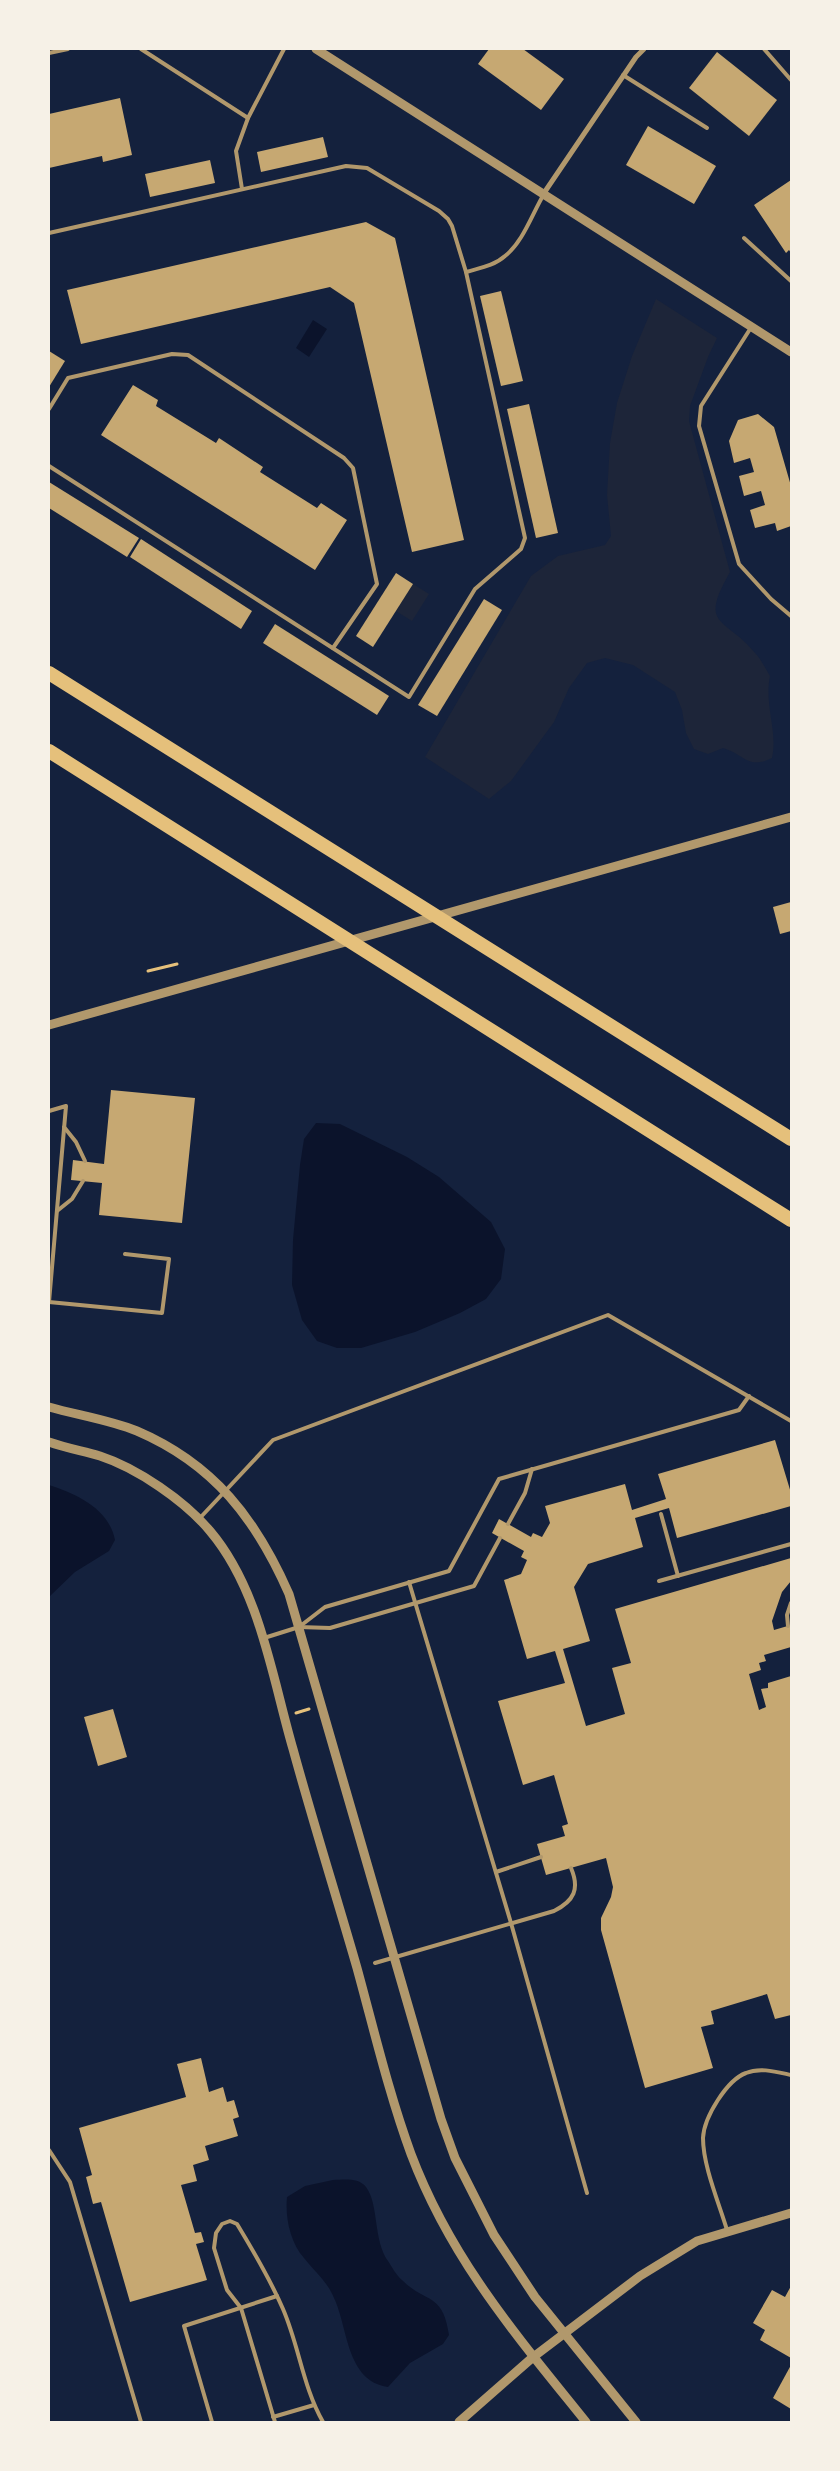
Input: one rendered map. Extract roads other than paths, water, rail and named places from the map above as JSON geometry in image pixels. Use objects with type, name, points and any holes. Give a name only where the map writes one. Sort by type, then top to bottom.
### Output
[{"type":"highway","points":[[49,673],[791,1139]]},
{"type":"highway","points":[[49,751],[791,1220]]},
{"type":"street","points":[[316,49],[791,352]]},
{"type":"street","points":[[544,193],[623,76],[644,49]]},
{"type":"street","points":[[49,1026],[791,818]]},
{"type":"street","points":[[49,1407],[136,1431],[191,1459],[226,1493],[249,1520],[271,1554],[289,1594],[299,1627],[441,2119],[472,2196],[494,2235],[535,2297],[636,2422]]},
{"type":"street","points":[[49,1442],[102,1457],[149,1479],[199,1520],[212,1534],[234,1566],[262,1638],[373,2030],[411,2153],[438,2219],[479,2286],[532,2358],[586,2422]]},
{"type":"street","points":[[460,2422],[532,2358],[640,2276],[697,2241],[727,2230],[791,2213]]},
{"type":"lane","points":[[49,53],[68,49]]},
{"type":"lane","points":[[142,49],[248,118]]},
{"type":"lane","points":[[242,189],[236,151],[248,118],[284,49]]},
{"type":"lane","points":[[764,49],[791,80]]},
{"type":"lane","points":[[623,76],[708,128]]},
{"type":"lane","points":[[49,233],[346,166],[367,168],[448,219],[466,272],[525,538],[521,549],[475,589],[409,697],[49,466]]},
{"type":"lane","points":[[466,272],[492,264],[506,256],[518,242],[544,193]]},
{"type":"lane","points":[[744,238],[791,281]]},
{"type":"lane","points":[[752,326],[701,406],[699,426],[739,564],[771,599],[791,616]]},
{"type":"lane","points":[[49,409],[68,378],[172,354],[188,355],[344,458],[353,468],[377,584],[333,648]]},
{"type":"lane","points":[[49,1111],[66,1106],[49,1302],[162,1312],[169,1259],[125,1254]]},
{"type":"lane","points":[[64,1127],[76,1142],[85,1161]]},
{"type":"lane","points":[[57,1212],[72,1199],[82,1181]]},
{"type":"lane","points":[[199,1520],[273,1440],[608,1316],[791,1421]]},
{"type":"lane","points":[[299,1627],[325,1607],[449,1571],[499,1479],[740,1410],[748,1396]]},
{"type":"lane","points":[[508,1524],[525,1493],[532,1469]]},
{"type":"lane","points":[[660,1514],[678,1576]]},
{"type":"lane","points":[[262,1638],[299,1627],[330,1628],[474,1586],[500,1538]]},
{"type":"lane","points":[[659,1581],[791,1544]]},
{"type":"lane","points":[[410,1582],[496,1872],[586,2193]]},
{"type":"lane","points":[[788,1626],[787,1615],[791,1603]]},
{"type":"lane","points":[[496,1872],[541,1857]]},
{"type":"lane","points":[[375,1963],[554,1911],[564,1906],[573,1898],[576,1889],[576,1878],[571,1868]]},
{"type":"lane","points":[[727,2230],[706,2162],[703,2137],[712,2111],[725,2089],[746,2073],[764,2070],[791,2075]]},
{"type":"lane","points":[[49,2150],[70,2182],[141,2422]]},
{"type":"lane","points":[[275,2422],[240,2308],[227,2290],[214,2248],[216,2233],[222,2224],[230,2221],[237,2224],[268,2275],[284,2310],[314,2405],[322,2422]]},
{"type":"lane","points":[[212,2422],[184,2326],[277,2296]]},
{"type":"lane","points":[[273,2417],[314,2405]]}]
